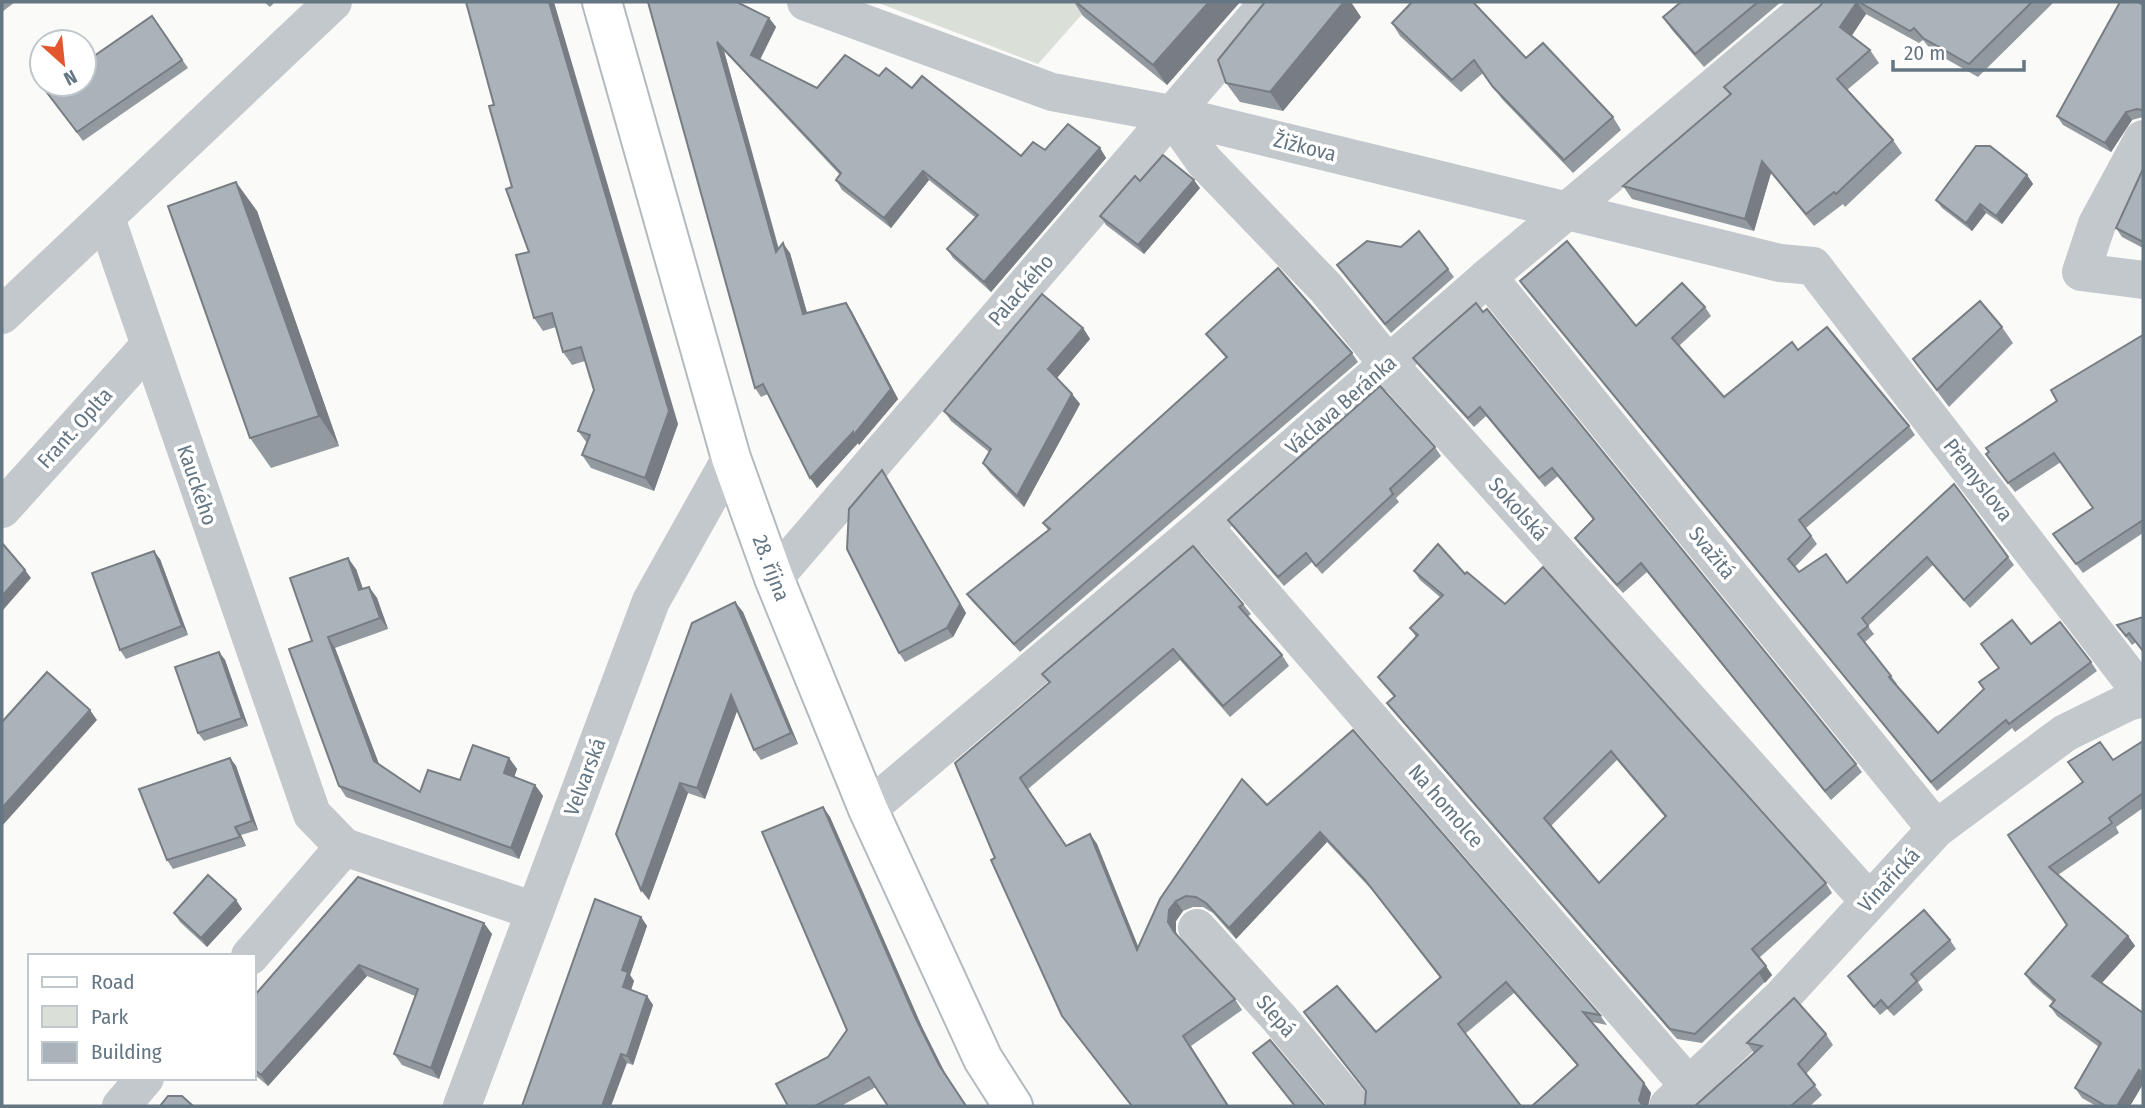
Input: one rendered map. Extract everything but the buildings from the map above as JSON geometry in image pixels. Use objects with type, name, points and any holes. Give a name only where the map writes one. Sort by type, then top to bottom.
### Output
[{"type":"main road","name":"28. října","points":[[602,2],[731,458],[774,578],[868,809],[983,1059],[1013,1106]]},
{"type":"street","points":[[2,315],[333,2]]},
{"type":"street","name":"Žižkova","points":[[806,2],[1052,92],[1171,114],[1780,263],[1813,266]]},
{"type":"street","name":"Palackého","points":[[774,578],[1269,2]]},
{"type":"street","name":"Václava Beránka","points":[[868,809],[1203,526],[1800,6]]},
{"type":"street","name":"Sokolská","points":[[1171,114],[1204,161],[1326,288],[1388,364],[1869,901]]},
{"type":"street","points":[[2143,139],[2097,224],[2081,272],[2143,280]]},
{"type":"street","name":"Kauckého","points":[[106,218],[312,814],[344,847],[535,911]]},
{"type":"street","name":"Přemyslova","points":[[1813,266],[2143,697]]},
{"type":"street","name":"Svažitá","points":[[1488,277],[1936,829]]},
{"type":"street","name":"Frant. Oplta","points":[[2,509],[149,346]]},
{"type":"street","name":"Velvarská","points":[[462,1106],[651,601],[731,458]]},
{"type":"street","name":"Na homolce","points":[[1203,526],[1679,1096]]},
{"type":"street","name":"Vinařická","points":[[1679,1096],[1781,998],[1936,829],[2065,733],[2143,697]]},
{"type":"street","points":[[252,954],[344,847]]},
{"type":"street","name":"Slepá","points":[[1197,928],[1279,1018],[1352,1106]]},
{"type":"street","points":[[121,1106],[143,1080]]},
{"type":"green space","points":[[876,2],[1093,2],[1038,64]]}]
